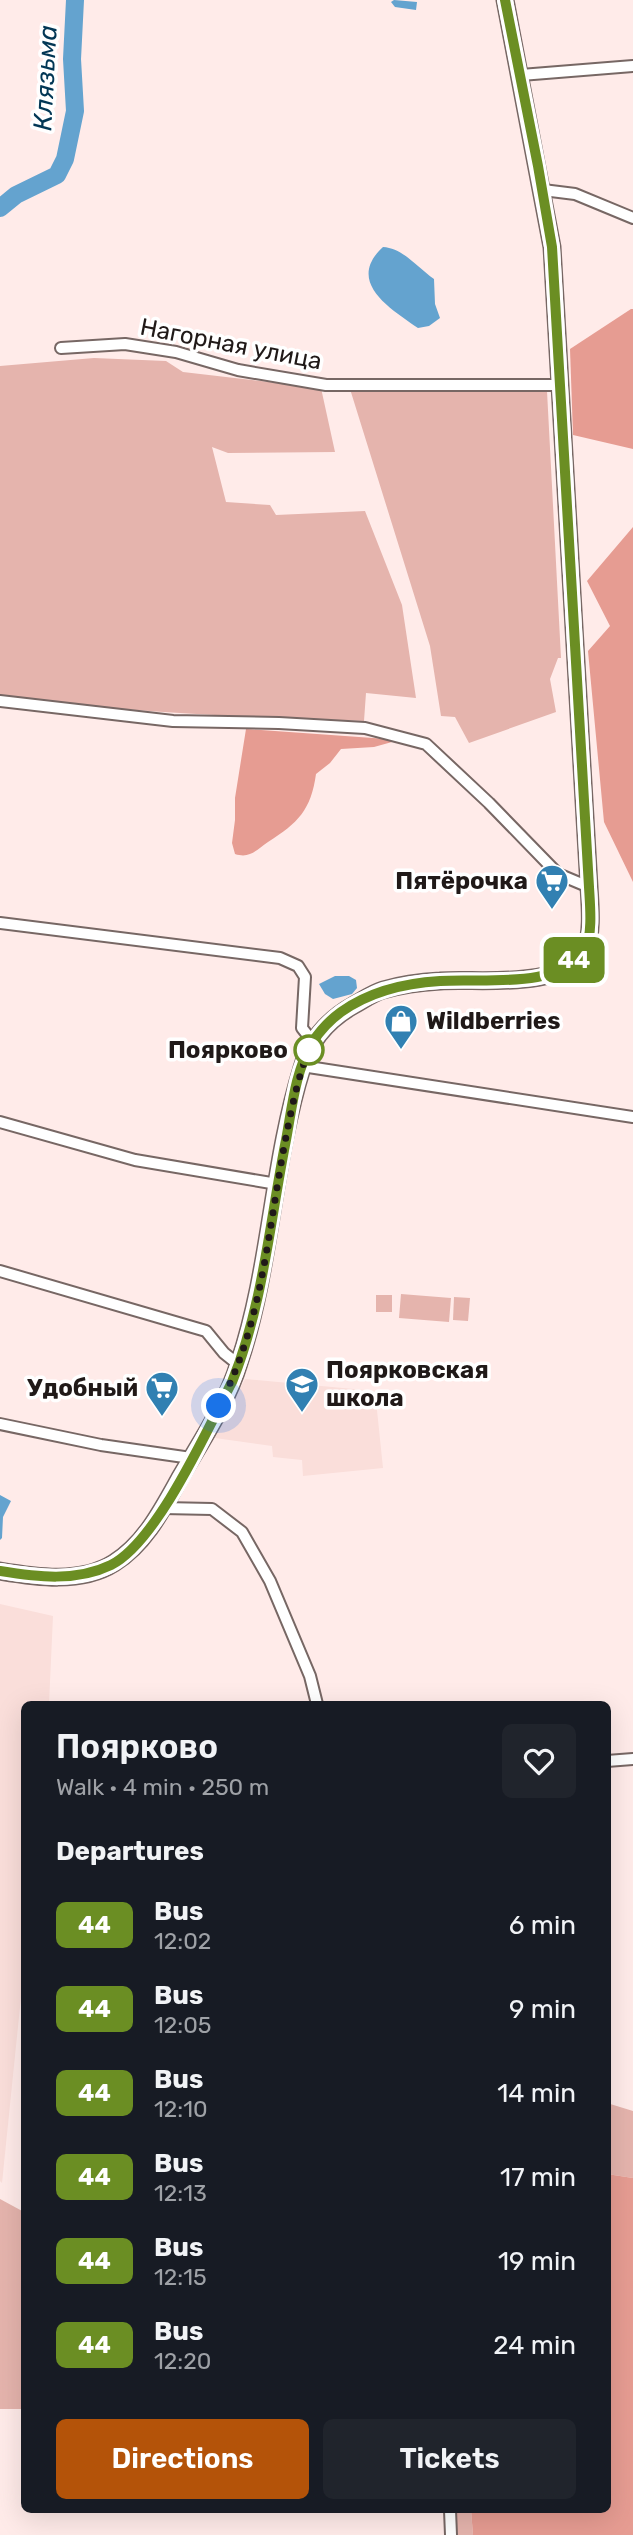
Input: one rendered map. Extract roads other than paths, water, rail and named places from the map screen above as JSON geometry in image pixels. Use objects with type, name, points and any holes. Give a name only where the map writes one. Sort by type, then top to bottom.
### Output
[{"type":"main road","points":[[0,1571],[61,1577],[86,1574],[112,1564],[139,1544],[163,1508],[239,1365],[261,1273],[302,1066],[313,1042],[326,1025],[342,1012],[382,990],[439,981],[522,981],[566,968],[584,950],[590,922],[589,887],[552,247],[505,0]]},
{"type":"street","points":[[521,75],[633,66]]},
{"type":"street","points":[[543,190],[575,194],[633,218]]},
{"type":"street","name":"Нагорная улица","points":[[61,348],[125,344],[176,352],[238,370],[326,385],[562,385]]},
{"type":"street","points":[[0,701],[173,721],[365,728],[426,744],[489,803],[558,874],[589,887]]},
{"type":"street","points":[[0,923],[280,958],[298,966],[305,977],[302,1028],[313,1042]]},
{"type":"street","points":[[302,1066],[633,1117]]},
{"type":"street","points":[[0,1122],[135,1160],[277,1184]]},
{"type":"street","points":[[0,1271],[206,1331],[224,1353],[239,1365]]},
{"type":"street","points":[[0,1424],[101,1445],[191,1458]]},
{"type":"street","points":[[163,1508],[212,1508],[242,1532],[270,1581],[310,1676],[316,1701]]},
{"type":"street","points":[[611,1761],[633,1759]]},
{"type":"street","points":[[450,2513],[451,2535]]},
{"type":"water","points":[[391,2],[417,2],[416,10],[395,7]]},
{"type":"water","points":[[383,247],[404,255],[434,279],[435,304],[440,318],[429,326],[418,328],[376,294],[370,283],[369,272],[372,260]]},
{"type":"water","points":[[335,976],[349,976],[356,980],[357,988],[352,994],[333,999],[325,994],[319,984]]},
{"type":"water","points":[[0,1495],[11,1501],[3,1517],[0,1540]]},
{"type":"waterway","name":"Клязьма","points":[[0,208],[16,195],[57,175],[65,159],[75,111],[72,59],[75,0]]},
{"type":"place","name":"Пятёрочка","points":[[552,911]]},
{"type":"place","name":"Поярково","points":[[309,1050]]},
{"type":"place","name":"Wildberries","points":[[401,1051]]},
{"type":"place","name":"Поярковская школа","points":[[302,1414]]},
{"type":"place","name":"Удобный","points":[[162,1418]]}]
